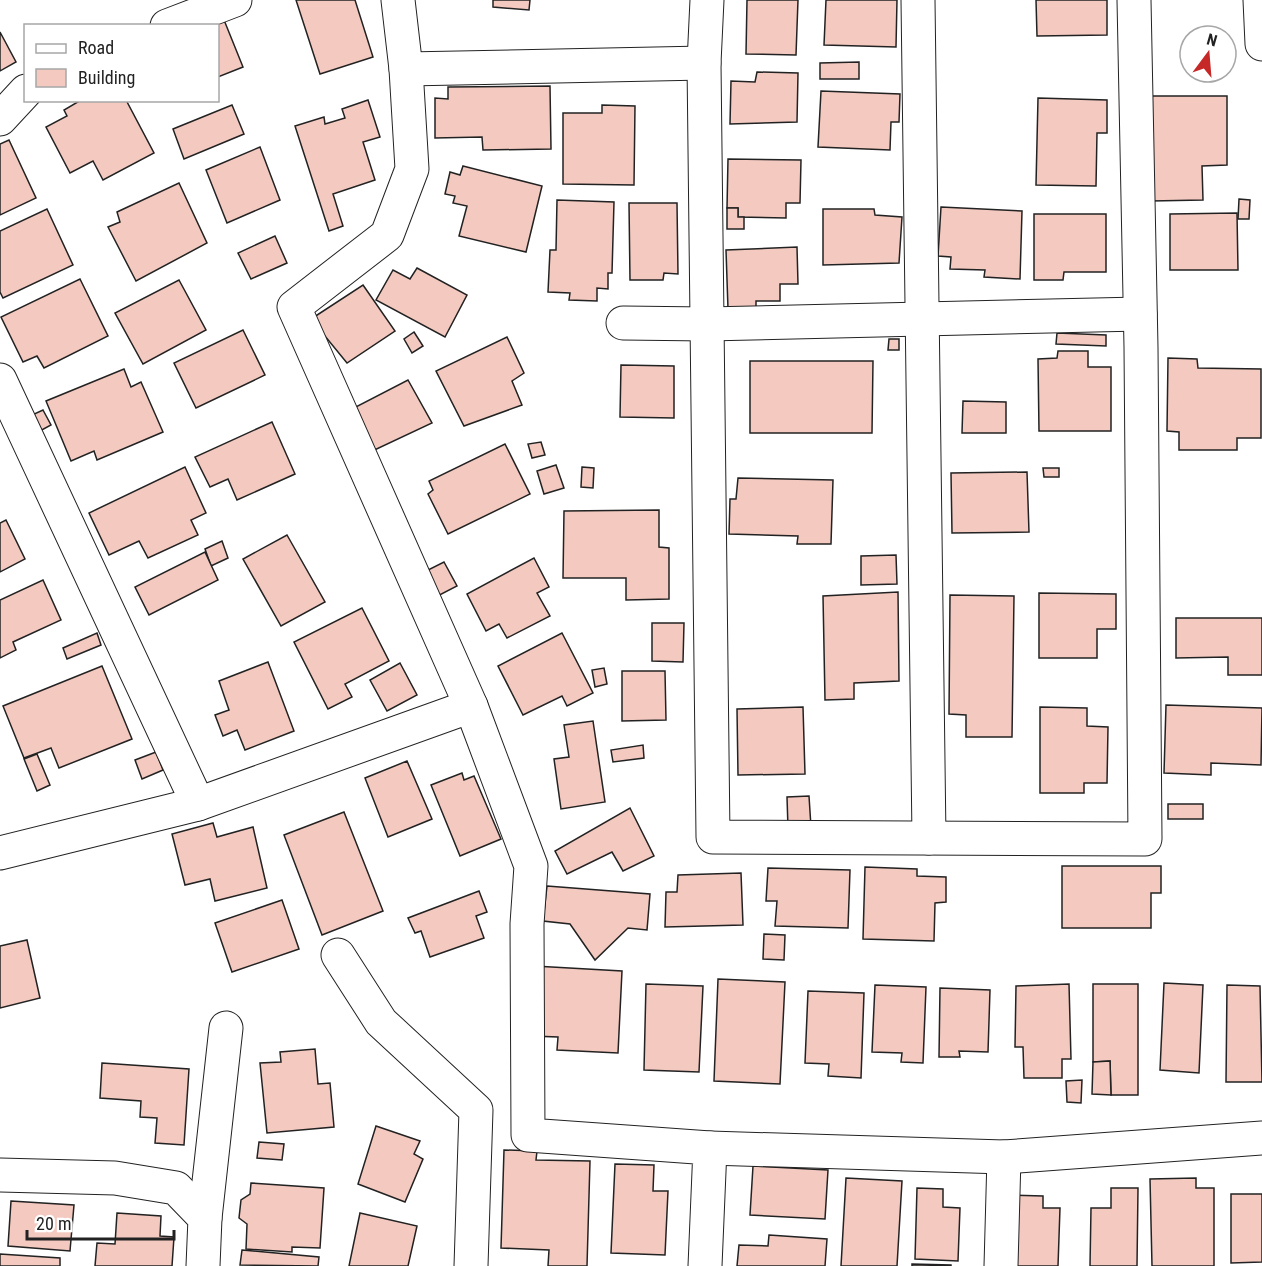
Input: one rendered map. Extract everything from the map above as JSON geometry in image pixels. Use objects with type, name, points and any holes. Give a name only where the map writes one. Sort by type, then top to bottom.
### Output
[{"type":"street","points":[[172,24],[235,0]]},
{"type":"street","points":[[398,0],[406,69],[412,169],[387,235],[294,307],[471,706],[531,866],[527,924],[528,1135],[710,1148],[1004,1157],[1262,1138]]},
{"type":"street","points":[[706,0],[704,63],[713,837],[1145,839],[1140,314],[1134,0]]},
{"type":"street","points":[[918,0],[929,838]]},
{"type":"street","points":[[1260,0],[1262,44]]},
{"type":"street","points":[[406,69],[704,63]]},
{"type":"street","points":[[0,119],[24,93]]},
{"type":"street","points":[[623,323],[707,324],[1140,314]]},
{"type":"street","points":[[0,380],[198,804]]},
{"type":"street","points":[[0,853],[198,804],[471,706]]},
{"type":"street","points":[[338,954],[381,1022],[476,1110],[471,1266]]},
{"type":"street","points":[[202,1266],[205,1218],[226,1028]]},
{"type":"street","points":[[705,1266],[710,1148]]},
{"type":"street","points":[[1001,1266],[1004,1157]]},
{"type":"street","points":[[0,1175],[115,1178],[176,1188],[205,1218]]},
{"type":"building","points":[[296,0],[355,0],[373,57],[320,74]]},
{"type":"building","points":[[493,0],[530,0],[529,10],[493,7]]},
{"type":"building","points":[[747,0],[798,0],[796,55],[746,54]]},
{"type":"building","points":[[826,0],[897,0],[896,47],[824,45]]},
{"type":"building","points":[[1036,0],[1107,0],[1107,35],[1037,36]]},
{"type":"building","points":[[222,15],[243,67],[219,77],[219,24],[201,24]]},
{"type":"building","points":[[0,32],[16,62],[0,71]]},
{"type":"building","points":[[859,62],[859,79],[820,79],[820,63]]},
{"type":"building","points":[[757,72],[798,73],[797,122],[730,124],[731,81],[755,82]]},
{"type":"building","points":[[550,86],[551,149],[483,150],[482,137],[435,138],[435,98],[448,99],[448,87]]},
{"type":"building","points":[[821,91],[900,94],[899,122],[891,122],[890,150],[818,147]]},
{"type":"building","points":[[1150,96],[1227,96],[1227,165],[1202,166],[1203,200],[1151,201]]},
{"type":"building","points":[[1038,98],[1107,100],[1107,133],[1097,133],[1096,186],[1036,185]]},
{"type":"building","points":[[368,100],[380,137],[363,142],[375,180],[333,194],[343,226],[329,231],[295,126],[324,117],[325,124],[345,118],[342,109]]},
{"type":"building","points":[[78,102],[127,102],[154,153],[103,180],[93,161],[70,173],[46,127],[67,116],[64,110]]},
{"type":"building","points":[[232,105],[244,134],[184,159],[173,129]]},
{"type":"building","points":[[602,105],[635,106],[634,185],[563,184],[563,113],[602,113]]},
{"type":"building","points":[[9,140],[36,198],[0,215],[0,144]]},
{"type":"building","points":[[260,147],[280,200],[227,223],[206,170]]},
{"type":"building","points":[[728,159],[801,160],[800,203],[786,203],[786,218],[738,217],[738,208],[727,208]]},
{"type":"building","points":[[463,166],[542,186],[526,252],[459,236],[467,206],[453,203],[455,196],[445,194],[450,172],[460,175]]},
{"type":"building","points":[[179,183],[207,243],[136,281],[108,227],[120,222],[117,212]]},
{"type":"building","points":[[1239,199],[1250,200],[1249,219],[1238,219]]},
{"type":"building","points":[[557,200],[614,202],[612,273],[608,273],[608,289],[597,288],[597,301],[569,300],[570,293],[548,292],[550,250],[556,250]]},
{"type":"building","points":[[629,203],[677,203],[678,274],[664,273],[663,280],[630,280]]},
{"type":"building","points":[[941,207],[1022,211],[1020,279],[984,277],[985,270],[950,269],[951,257],[938,256]]},
{"type":"building","points":[[727,208],[738,208],[738,217],[744,217],[744,229],[727,229]]},
{"type":"building","points":[[47,209],[73,265],[3,298],[0,292],[0,231]]},
{"type":"building","points":[[823,209],[874,209],[875,215],[902,217],[899,263],[823,265]]},
{"type":"building","points":[[1237,213],[1238,270],[1170,270],[1170,214]]},
{"type":"building","points":[[1034,214],[1106,214],[1106,272],[1064,272],[1063,280],[1034,280]]},
{"type":"building","points":[[275,236],[287,263],[251,279],[238,253]]},
{"type":"building","points":[[797,247],[798,284],[780,284],[780,301],[756,301],[756,308],[728,309],[726,250]]},
{"type":"building","points":[[417,268],[467,295],[445,337],[376,300],[393,270],[410,279]]},
{"type":"building","points":[[80,279],[108,336],[44,368],[37,356],[23,362],[1,317]]},
{"type":"building","points":[[179,280],[206,330],[143,364],[115,313]]},
{"type":"building","points":[[363,285],[395,331],[347,363],[311,319]]},
{"type":"building","points":[[243,330],[265,375],[196,408],[174,363]]},
{"type":"building","points":[[414,332],[423,346],[412,353],[404,339]]},
{"type":"building","points":[[1057,333],[1106,335],[1106,346],[1056,344]]},
{"type":"building","points":[[507,337],[524,373],[512,381],[522,405],[464,426],[436,371]]},
{"type":"building","points":[[889,339],[899,339],[899,350],[888,350]]},
{"type":"building","points":[[1058,351],[1088,351],[1088,367],[1111,367],[1111,431],[1039,431],[1038,359],[1057,358]]},
{"type":"building","points":[[1168,358],[1197,359],[1198,368],[1261,369],[1261,438],[1237,438],[1237,450],[1179,450],[1179,432],[1167,431]]},
{"type":"building","points":[[750,361],[873,361],[872,433],[750,433]]},
{"type":"building","points":[[621,365],[674,366],[674,418],[620,417]]},
{"type":"building","points":[[124,369],[131,387],[141,382],[163,432],[97,460],[94,451],[71,461],[46,401]]},
{"type":"building","points":[[408,380],[432,423],[366,454],[346,412]]},
{"type":"building","points":[[963,401],[1006,402],[1006,433],[962,433]]},
{"type":"building","points":[[43,410],[51,425],[40,431],[32,415]]},
{"type":"building","points":[[272,422],[295,474],[237,500],[228,479],[210,487],[195,457]]},
{"type":"building","points":[[541,442],[545,455],[532,458],[528,444]]},
{"type":"building","points":[[505,444],[530,494],[448,534],[428,494],[433,490],[429,481]]},
{"type":"building","points":[[556,465],[564,488],[544,494],[537,471]]},
{"type":"building","points":[[185,467],[206,513],[191,520],[198,535],[148,558],[139,541],[109,555],[89,513]]},
{"type":"building","points":[[582,467],[594,468],[593,488],[581,487]]},
{"type":"building","points":[[1043,468],[1059,468],[1059,477],[1044,477]]},
{"type":"building","points":[[1027,472],[1029,532],[952,533],[951,473]]},
{"type":"building","points":[[738,478],[833,480],[831,544],[797,544],[798,536],[729,534],[730,499],[736,499]]},
{"type":"building","points":[[659,510],[659,547],[669,548],[669,599],[626,600],[626,578],[563,578],[564,511]]},
{"type":"building","points":[[6,520],[25,559],[0,572],[0,523]]},
{"type":"building","points":[[287,535],[325,602],[281,626],[243,559]]},
{"type":"building","points":[[222,541],[228,558],[211,566],[205,549]]},
{"type":"building","points":[[205,552],[218,580],[149,615],[135,587]]},
{"type":"building","points":[[896,555],[897,584],[861,585],[861,556]]},
{"type":"building","points":[[534,558],[549,587],[537,593],[550,616],[507,638],[499,624],[486,631],[467,594]]},
{"type":"building","points":[[444,562],[457,586],[428,601],[416,576]]},
{"type":"building","points":[[43,580],[61,620],[13,642],[16,650],[0,658],[0,600]]},
{"type":"building","points":[[898,592],[899,681],[854,683],[854,699],[825,700],[823,596]]},
{"type":"building","points":[[1039,593],[1116,594],[1116,629],[1097,629],[1097,658],[1039,658]]},
{"type":"building","points":[[950,595],[1014,596],[1012,737],[966,737],[966,715],[949,714]]},
{"type":"building","points":[[362,608],[389,661],[345,684],[352,697],[328,709],[294,642]]},
{"type":"building","points":[[1176,618],[1262,618],[1262,675],[1228,675],[1228,657],[1176,658]]},
{"type":"building","points":[[652,623],[684,623],[683,662],[652,661]]},
{"type":"building","points":[[97,633],[101,645],[67,659],[63,648]]},
{"type":"building","points":[[562,633],[593,693],[567,706],[562,696],[523,715],[498,666]]},
{"type":"building","points":[[268,662],[294,731],[245,750],[237,730],[223,736],[215,715],[229,710],[219,681]]},
{"type":"building","points":[[400,663],[417,695],[387,711],[370,680]]},
{"type":"building","points":[[102,666],[132,739],[59,768],[51,748],[24,758],[3,706]]},
{"type":"building","points":[[604,668],[607,684],[595,687],[592,670]]},
{"type":"building","points":[[622,671],[665,671],[666,720],[622,721]]},
{"type":"building","points":[[1166,705],[1262,708],[1261,765],[1211,763],[1211,775],[1164,773]]},
{"type":"building","points":[[803,707],[805,774],[738,775],[737,709]]},
{"type":"building","points":[[1040,707],[1087,708],[1087,726],[1108,727],[1107,783],[1084,783],[1084,793],[1040,793]]},
{"type":"building","points":[[593,721],[605,802],[561,809],[554,759],[569,757],[564,725]]},
{"type":"building","points":[[643,745],[644,758],[613,762],[611,750]]},
{"type":"building","points":[[156,752],[163,770],[142,779],[135,760]]},
{"type":"building","points":[[37,754],[50,785],[37,791],[24,759]]},
{"type":"building","points":[[407,761],[432,819],[388,837],[365,778]]},
{"type":"building","points":[[462,773],[464,780],[474,776],[501,839],[460,856],[431,785]]},
{"type":"building","points":[[809,796],[811,827],[788,828],[787,797]]},
{"type":"building","points":[[1168,804],[1203,804],[1203,819],[1168,819]]},
{"type":"building","points":[[630,808],[654,856],[623,871],[612,852],[567,874],[555,851]]},
{"type":"building","points":[[344,812],[383,911],[322,935],[284,835]]},
{"type":"building","points":[[213,823],[217,837],[253,827],[267,888],[215,901],[210,879],[185,885],[172,834]]},
{"type":"building","points":[[1062,866],[1161,866],[1161,893],[1151,893],[1151,928],[1062,928]]},
{"type":"building","points":[[865,867],[917,869],[917,876],[946,877],[946,902],[935,903],[934,941],[863,939]]},
{"type":"building","points":[[768,868],[850,870],[848,928],[775,926],[777,901],[766,901]]},
{"type":"building","points":[[741,873],[743,925],[665,927],[666,892],[677,892],[678,875]]},
{"type":"building","points":[[547,886],[650,894],[647,930],[628,928],[595,960],[570,924],[543,921]]},
{"type":"building","points":[[479,891],[487,912],[476,916],[484,938],[430,957],[421,931],[415,933],[408,918]]},
{"type":"building","points":[[282,900],[299,949],[232,972],[215,923]]},
{"type":"building","points":[[764,934],[785,935],[784,960],[763,959]]},
{"type":"building","points":[[27,940],[40,998],[0,1008],[0,946]]},
{"type":"building","points":[[534,966],[622,971],[618,1053],[557,1050],[558,1037],[531,1036]]},
{"type":"building","points":[[718,979],[785,982],[780,1084],[714,1081]]},
{"type":"building","points":[[1164,983],[1203,985],[1199,1073],[1160,1070]]},
{"type":"building","points":[[646,984],[703,986],[699,1072],[644,1070]]},
{"type":"building","points":[[1069,984],[1071,1059],[1062,1059],[1062,1078],[1024,1078],[1023,1047],[1015,1047],[1016,986]]},
{"type":"building","points":[[1093,984],[1138,984],[1138,1095],[1111,1095],[1110,1061],[1093,1062]]},
{"type":"building","points":[[875,985],[926,987],[923,1063],[901,1062],[902,1053],[872,1052]]},
{"type":"building","points":[[1227,985],[1260,986],[1262,1082],[1226,1082]]},
{"type":"building","points":[[940,988],[990,990],[988,1052],[959,1051],[960,1057],[939,1057]]},
{"type":"building","points":[[808,991],[864,993],[861,1078],[828,1076],[829,1064],[805,1063]]},
{"type":"building","points":[[315,1049],[318,1084],[330,1083],[334,1127],[267,1133],[260,1063],[281,1062],[280,1052]]},
{"type":"building","points":[[1110,1061],[1111,1095],[1092,1094],[1093,1062]]},
{"type":"building","points":[[102,1063],[189,1069],[184,1145],[155,1143],[157,1118],[140,1117],[141,1101],[100,1098]]},
{"type":"building","points":[[1082,1080],[1081,1103],[1067,1102],[1066,1081]]},
{"type":"building","points":[[376,1126],[420,1141],[414,1154],[423,1159],[405,1202],[358,1184]]},
{"type":"building","points":[[259,1142],[284,1144],[282,1160],[257,1158]]},
{"type":"building","points":[[504,1150],[537,1151],[536,1160],[590,1161],[587,1266],[548,1266],[549,1250],[501,1248]]},
{"type":"building","points":[[615,1164],[654,1165],[653,1191],[668,1191],[665,1255],[611,1253]]},
{"type":"building","points":[[753,1166],[828,1170],[825,1219],[750,1215]]},
{"type":"building","points":[[846,1178],[902,1181],[897,1266],[841,1266]]},
{"type":"building","points":[[1196,1178],[1196,1188],[1214,1188],[1214,1266],[1152,1266],[1150,1179]]},
{"type":"building","points":[[251,1183],[324,1188],[320,1248],[292,1247],[292,1252],[246,1249],[247,1224],[239,1218],[241,1200],[250,1194]]},
{"type":"building","points":[[917,1188],[943,1189],[943,1207],[960,1208],[958,1261],[915,1259]]},
{"type":"building","points":[[1111,1188],[1138,1188],[1137,1266],[1090,1266],[1091,1208],[1111,1208]]},
{"type":"building","points":[[1231,1194],[1262,1194],[1262,1262],[1231,1263]]},
{"type":"building","points":[[1008,1195],[1043,1196],[1043,1208],[1060,1208],[1058,1266],[1007,1266]]},
{"type":"building","points":[[11,1201],[74,1205],[70,1251],[8,1246]]},
{"type":"building","points":[[117,1213],[161,1216],[160,1236],[174,1237],[172,1266],[95,1266],[97,1243],[115,1244]]},
{"type":"building","points":[[360,1213],[417,1226],[408,1266],[349,1266]]},
{"type":"building","points":[[769,1235],[827,1239],[825,1266],[737,1266],[739,1245],[768,1246]]},
{"type":"building","points":[[242,1250],[319,1257],[318,1266],[240,1265]]},
{"type":"building","points":[[0,1254],[60,1258],[60,1266],[0,1266]]},
{"type":"building","points":[[912,1264],[951,1265],[951,1266],[912,1266]]}]
